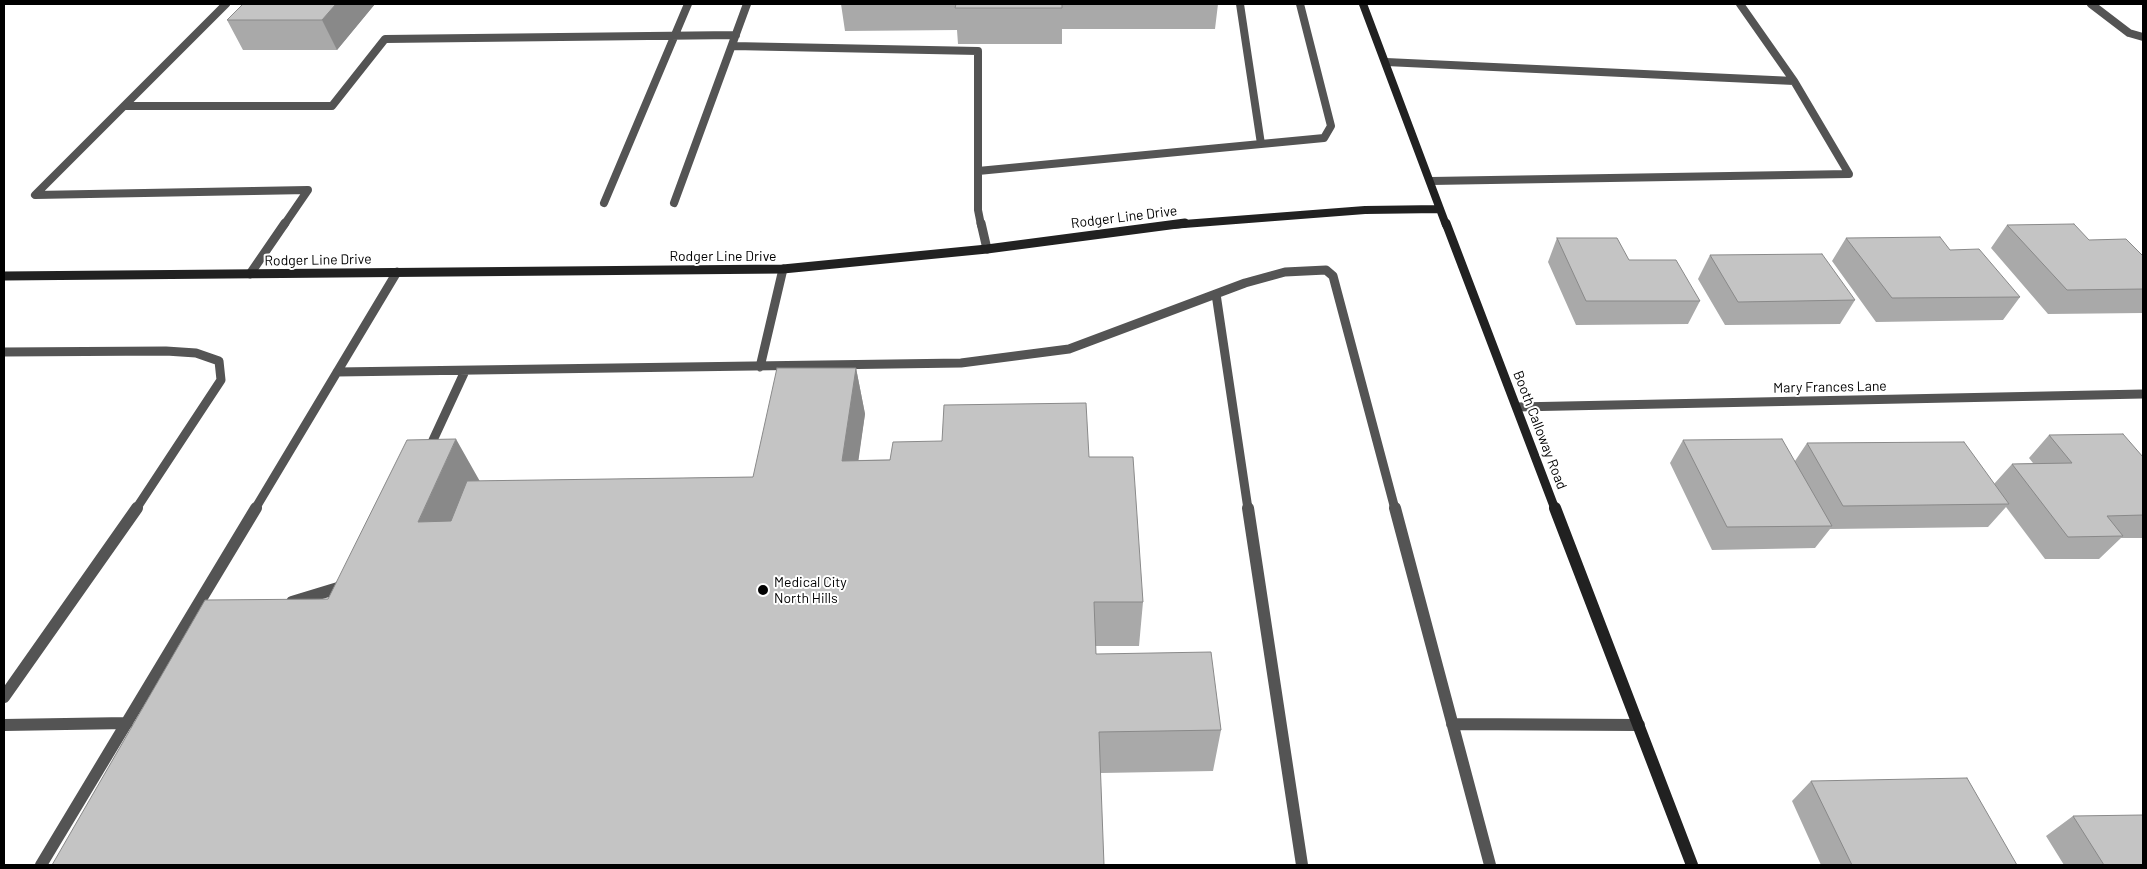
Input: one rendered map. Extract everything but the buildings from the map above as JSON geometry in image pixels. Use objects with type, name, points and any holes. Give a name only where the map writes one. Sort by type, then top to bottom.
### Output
[{"type":"street","points":[[226,4],[35,195],[308,190],[250,274]]},
{"type":"street","points":[[604,203],[688,4]]},
{"type":"street","points":[[674,203],[747,4]]},
{"type":"street","points":[[1240,4],[1262,144]]},
{"type":"street","points":[[978,170],[1324,138],[1332,126],[1300,4]]},
{"type":"street","name":"Booth Calloway Road","points":[[1364,4],[1440,209],[1692,865]]},
{"type":"street","points":[[1431,181],[1849,174],[1794,81],[1740,4]]},
{"type":"street","points":[[2091,4],[2129,33],[2143,37]]},
{"type":"street","points":[[125,106],[332,106],[386,39],[736,35]]},
{"type":"street","points":[[733,46],[978,51],[978,210],[988,249]]},
{"type":"street","points":[[1386,62],[1794,81]]},
{"type":"street","name":"Rodger Line Drive","points":[[4,276],[783,269],[988,249],[1176,224],[1365,210],[1440,209]]},
{"type":"street","points":[[760,367],[783,269]]},
{"type":"street","points":[[337,372],[961,363],[1069,349],[1245,283],[1285,272],[1326,270],[1333,276],[1490,865]]},
{"type":"street","points":[[41,865],[127,723],[203,603],[397,272]]},
{"type":"street","points":[[1216,294],[1302,865]]},
{"type":"street","points":[[4,352],[166,351],[196,353],[219,361],[221,380],[154,484],[4,697]]},
{"type":"street","points":[[424,459],[465,371]]},
{"type":"street","name":"Mary Frances Lane","points":[[1517,407],[2143,394]]},
{"type":"street","points":[[277,602],[297,602],[338,588],[352,579]]},
{"type":"street","points":[[4,725],[127,723]]},
{"type":"street","points":[[1452,724],[1638,725]]},
{"type":"place","name":"Medical City North Hills","points":[[763,590]]}]
